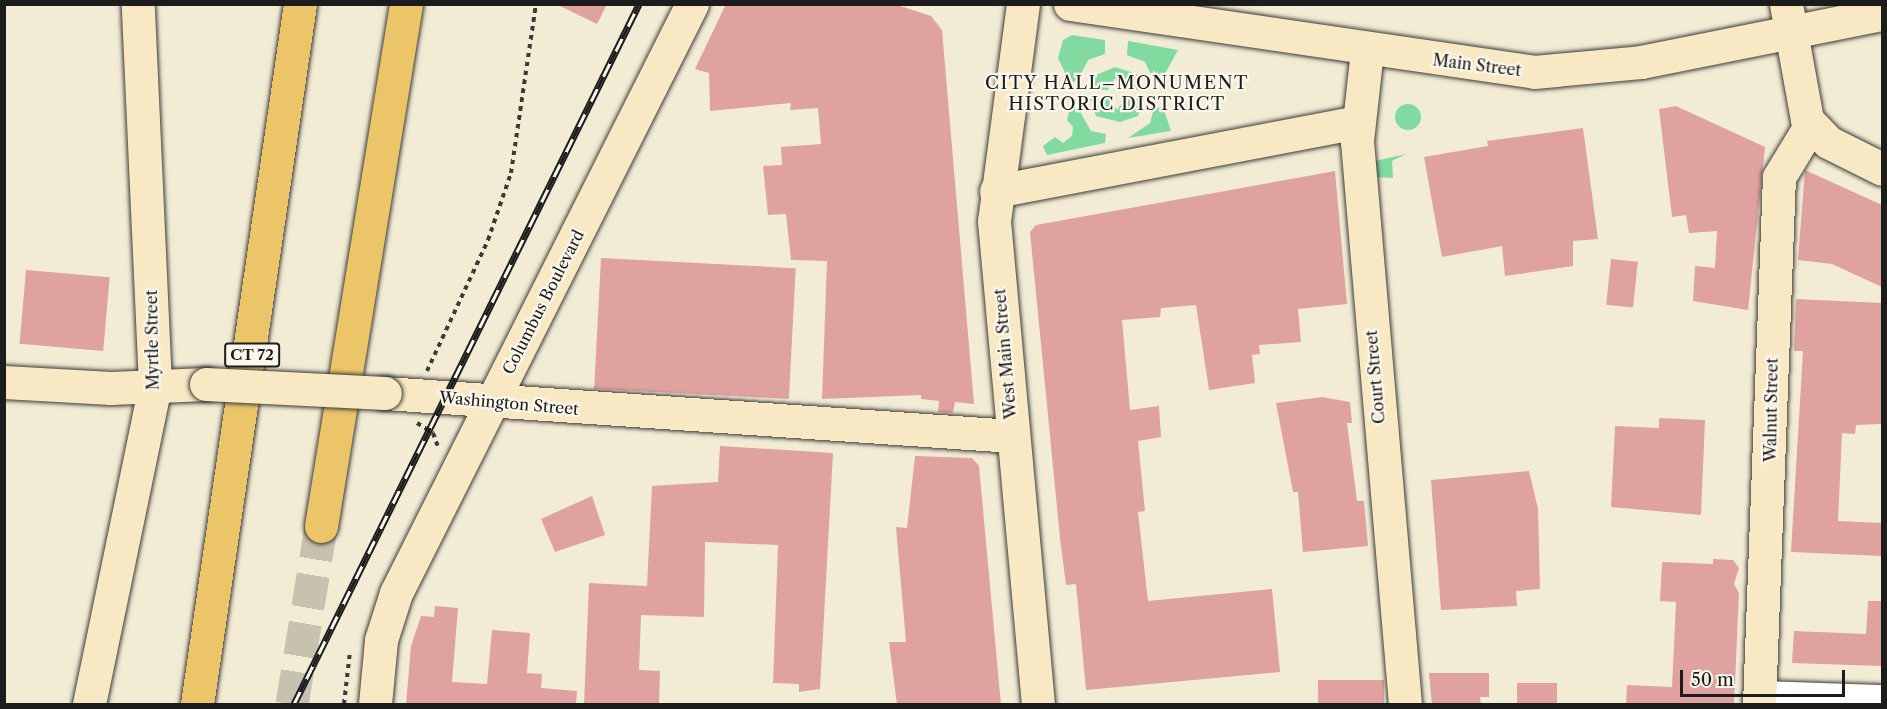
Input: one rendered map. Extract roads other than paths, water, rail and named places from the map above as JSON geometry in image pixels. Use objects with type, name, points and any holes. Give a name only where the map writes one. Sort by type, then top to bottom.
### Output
[{"type":"highway","name":"CT 72","points":[[197,705],[300,4]]},
{"type":"highway","points":[[321,526],[407,8]]},
{"type":"street","name":"Myrtle Street","points":[[89,705],[155,385],[138,4]]},
{"type":"street","name":"Columbus Boulevard","points":[[375,705],[391,606],[692,4]]},
{"type":"street","name":"West Main Street","points":[[1023,4],[996,190],[995,240],[1038,705]]},
{"type":"street","name":"Main Street","points":[[1070,4],[1367,50],[1547,72],[1788,20],[1882,14]]},
{"type":"street","points":[[1788,20],[1798,95],[1810,126],[1834,146],[1882,169]]},
{"type":"street","name":"Court Street","points":[[1367,50],[1357,122],[1405,705]]},
{"type":"street","points":[[996,190],[1357,122]]},
{"type":"street","name":"Walnut Street","points":[[1759,699],[1779,177],[1810,126]]},
{"type":"street","name":"Washington Street","points":[[4,382],[206,384],[385,393],[492,403],[1013,436]]},
{"type":"street","points":[[1759,699],[1882,697]]},
{"type":"tunnel","points":[[292,704],[321,526]]},
{"type":"railway","points":[[294,704],[639,4]]},
{"type":"district","name":"CITY HALL–MONUMENT HISTORIC DISTRICT","points":[[1117,94]]}]
